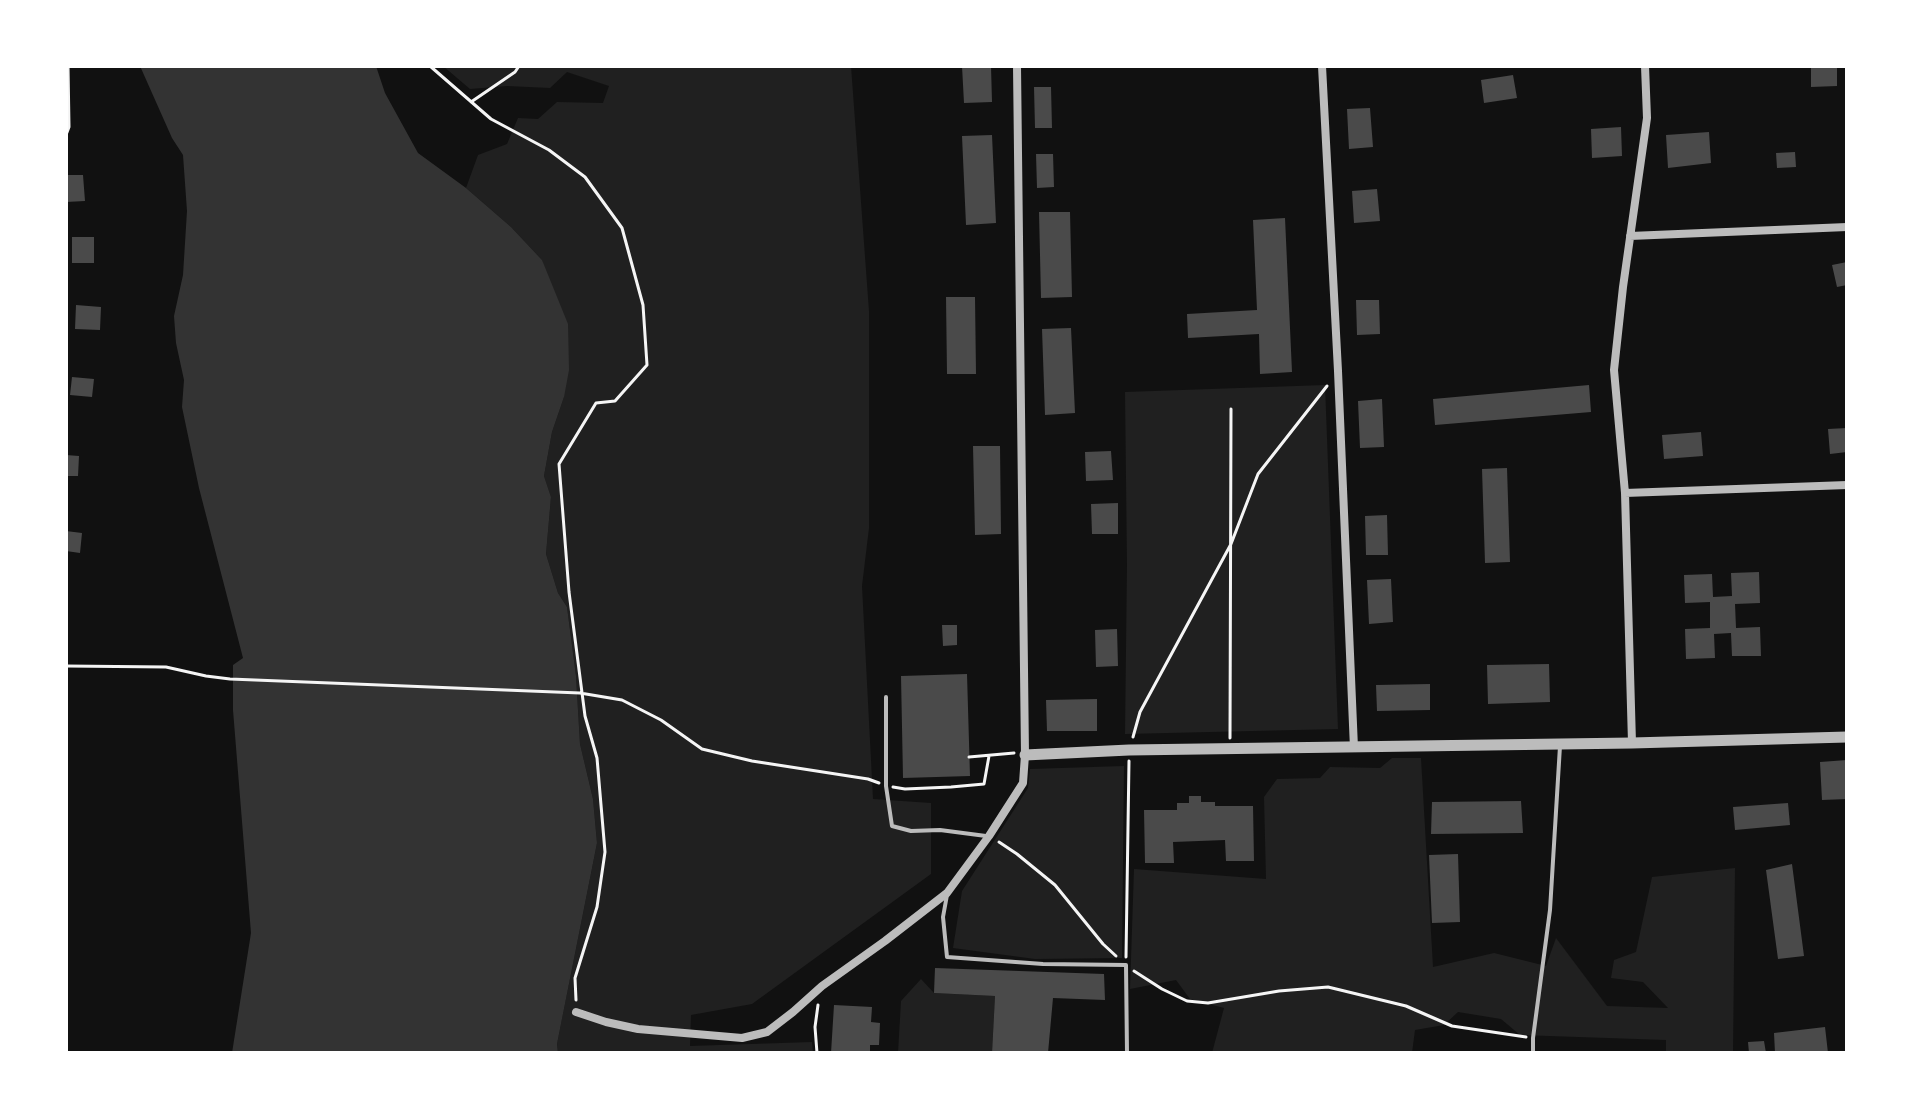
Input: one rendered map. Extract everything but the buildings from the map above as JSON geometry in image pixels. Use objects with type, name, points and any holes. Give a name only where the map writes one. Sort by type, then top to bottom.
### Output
[{"type":"street","points":[[576,1012],[638,1029],[742,1038],[767,1032],[822,986],[947,893],[1023,783],[1017,66]]},
{"type":"street","points":[[1322,66],[1354,748]]},
{"type":"street","points":[[1632,743],[1625,493],[1614,370],[1647,118],[1645,66]]},
{"type":"street","points":[[1630,236],[1847,227]]},
{"type":"street","points":[[1625,493],[1847,485]]},
{"type":"street","points":[[1021,754],[1847,737]]},
{"type":"lane","points":[[886,697],[886,786],[892,826],[911,831],[940,830],[989,836]]},
{"type":"lane","points":[[1533,1053],[1550,910],[1561,744]]},
{"type":"lane","points":[[947,893],[943,917],[947,957],[1043,964],[1126,965],[1127,1053]]},
{"type":"path","points":[[66,135],[69,127],[68,66]]},
{"type":"path","points":[[430,66],[491,119],[549,150],[585,177],[622,228],[643,305],[647,365],[615,401],[596,403],[559,464],[569,592],[581,693],[597,758],[605,852],[597,907],[575,978],[576,1012]]},
{"type":"path","points":[[471,102],[519,66]]},
{"type":"path","points":[[1126,965],[1129,750],[1140,712],[1231,544],[1258,474],[1338,371]]},
{"type":"path","points":[[1230,750],[1231,409]]},
{"type":"path","points":[[66,666],[166,667],[230,679],[581,693],[622,700],[661,720],[702,749],[752,761],[868,779],[905,789],[984,784],[989,756]]},
{"type":"path","points":[[969,757],[1021,754]]},
{"type":"path","points":[[989,836],[1055,885],[1103,944],[1126,965],[1187,1001],[1208,1003],[1279,991],[1328,987],[1406,1006],[1452,1026],[1533,1038]]},
{"type":"path","points":[[817,1053],[815,1027],[822,986]]},
{"type":"shaded area","points":[[140,66],[376,66],[385,93],[418,153],[466,188],[511,227],[542,260],[568,324],[569,370],[544,476],[551,497],[546,554],[558,593],[567,607],[576,676],[580,744],[593,799],[597,843],[557,1044],[558,1053],[232,1053],[251,933],[233,710],[233,665],[243,658],[199,488],[182,407],[184,380],[174,316],[183,275],[187,211],[183,155],[172,138]]},
{"type":"shaded area","points":[[443,66],[851,66],[869,311],[869,528],[862,586],[873,799],[931,803],[931,874],[752,1004],[691,1015],[690,1046],[812,1042],[813,1053],[558,1053],[557,1044],[597,843],[593,799],[580,744],[576,676],[567,607],[558,593],[546,554],[551,497],[544,476],[552,432],[564,397],[542,260],[511,227],[466,188],[478,155],[507,144],[518,118],[538,119],[557,102],[603,103],[609,86],[567,72],[550,88],[507,86],[470,89]]},
{"type":"shaded area","points":[[1325,385],[1338,729],[1125,734],[1125,392]]},
{"type":"shaded area","points":[[1392,758],[1421,758],[1433,967],[1494,953],[1546,966],[1556,938],[1607,1006],[1668,1008],[1643,982],[1611,978],[1614,960],[1636,952],[1652,877],[1735,868],[1733,1053],[1666,1053],[1666,1040],[1520,1035],[1501,1019],[1458,1012],[1444,1025],[1415,1030],[1412,1053],[1212,1053],[1224,1008],[1190,999],[1176,980],[1130,989],[1134,869],[1266,879],[1264,797],[1277,779],[1320,778],[1330,767],[1380,768]]},
{"type":"shaded area","points":[[1124,766],[1122,958],[1035,959],[953,948],[962,891],[1028,788],[1030,769]]},
{"type":"shaded area","points":[[921,979],[934,993],[995,996],[992,1053],[898,1053],[901,1001]]}]
